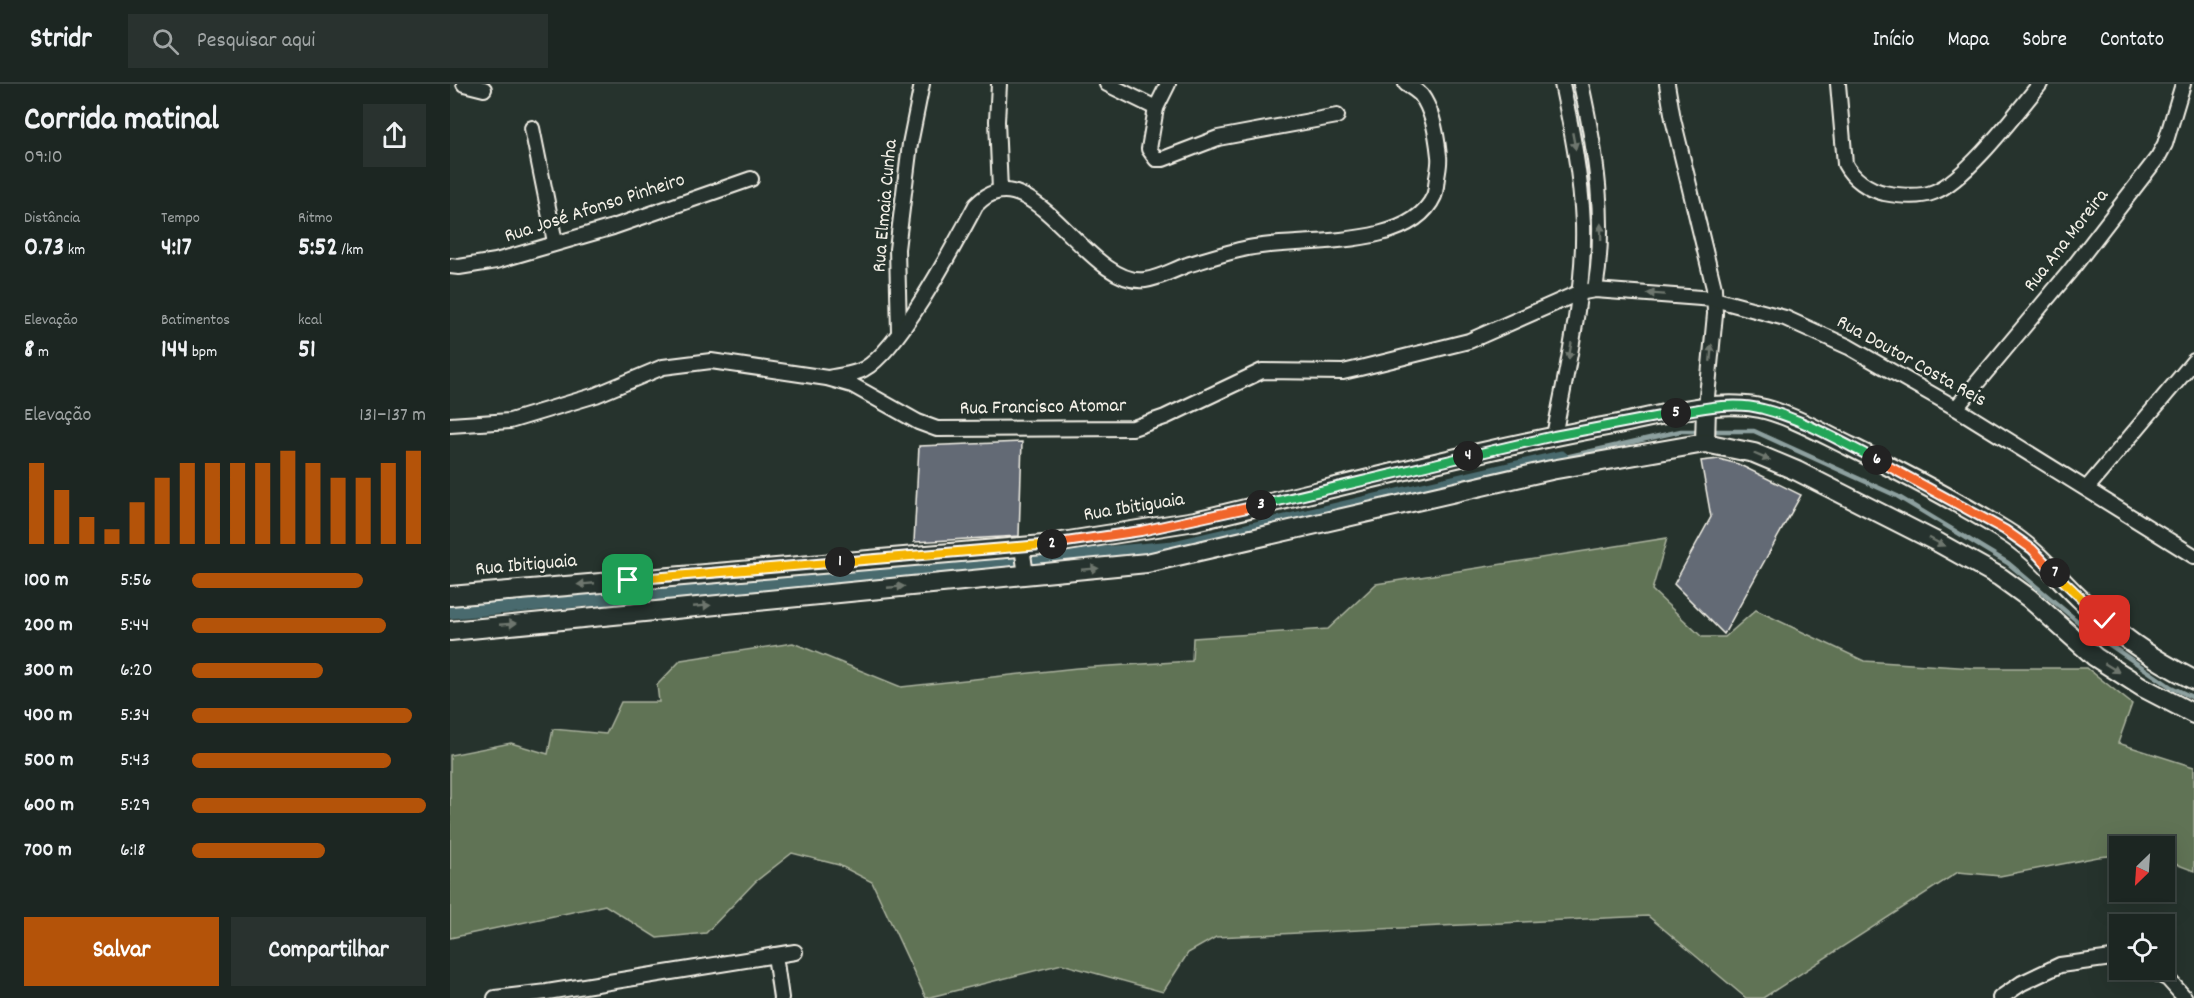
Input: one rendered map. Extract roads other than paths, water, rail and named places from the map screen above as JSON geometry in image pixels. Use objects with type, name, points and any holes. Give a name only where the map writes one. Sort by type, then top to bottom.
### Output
[{"type":"main road","name":"Rua Ibitiguaia","points":[[450,596],[1023,549],[1195,521],[1554,436],[1706,413],[1763,409],[1820,432],[1903,473],[2005,530],[2032,549],[2078,598],[2105,621],[2138,646],[2194,680]]},
{"type":"main road","points":[[1705,440],[1706,413]]},
{"type":"main road","points":[[450,631],[1026,572],[1147,563],[1551,470],[1705,440],[1754,453],[1786,467],[1950,548],[2000,577],[2029,598],[2095,657],[2142,687],[2194,714]]},
{"type":"street","points":[[464,84],[484,88]]},
{"type":"street","name":"Rua Elmaia Cunha","points":[[899,332],[897,249],[910,144],[922,84]]},
{"type":"street","points":[[999,84],[997,121],[1000,190]]},
{"type":"street","points":[[1107,84],[1156,108]]},
{"type":"street","points":[[1167,84],[1156,108],[1149,149],[1156,159],[1163,159],[1218,138],[1337,116]]},
{"type":"street","points":[[450,425],[510,421],[596,395],[663,367],[711,361],[827,378],[862,370],[883,354],[899,332],[929,288],[976,205],[985,196],[1000,190],[1021,194],[1033,201],[1105,266],[1127,279],[1141,281],[1155,279],[1186,266],[1250,247],[1336,241],[1379,235],[1424,211],[1434,195],[1440,158],[1433,122],[1421,95],[1406,84]]},
{"type":"street","points":[[1554,436],[1571,348],[1583,226],[1579,166],[1562,84]]},
{"type":"street","points":[[1581,84],[1599,190],[1601,239],[1595,290]]},
{"type":"street","points":[[1667,84],[1673,120],[1714,288],[1706,413]]},
{"type":"street","points":[[1838,84],[1845,164],[1850,173],[1857,181],[1880,192],[1904,196],[1934,192],[1960,176],[2040,84]]},
{"type":"street","name":"Rua Ana Moreira","points":[[1956,408],[2071,270],[2158,157],[2165,144],[2184,84]]},
{"type":"street","points":[[532,128],[555,242]]},
{"type":"street","name":"Rua José Afonso Pinheiro","points":[[450,266],[459,267],[496,261],[613,226],[751,179]]},
{"type":"street","name":"Rua Doutor Costa Reis","points":[[1578,293],[1595,290],[1714,299],[1785,318],[1849,347],[1956,408],[2194,556]]},
{"type":"street","name":"Rua Francisco Atomar","points":[[827,378],[852,386],[918,422],[937,429],[1133,428],[1166,417],[1262,371],[1343,372],[1390,361],[1469,341],[1578,293]]},
{"type":"street","points":[[2087,488],[2194,362]]},
{"type":"street","points":[[1023,549],[1026,572]]},
{"type":"street","points":[[495,998],[547,992],[795,952]]},
{"type":"street","points":[[775,955],[781,998]]},
{"type":"street","points":[[2000,998],[2022,983],[2060,965],[2109,958]]},
{"type":"street","points":[[2169,980],[2185,998]]},
{"type":"waterway","points":[[1570,84],[1587,169],[1591,241],[1590,277]]},
{"type":"waterway","points":[[1561,458],[1681,431],[1701,431]]},
{"type":"waterway","points":[[1710,431],[1754,431],[1897,496],[2008,563],[2088,630],[2171,687],[2194,698]]},
{"type":"waterway","points":[[450,611],[1174,548],[1561,458]]}]
